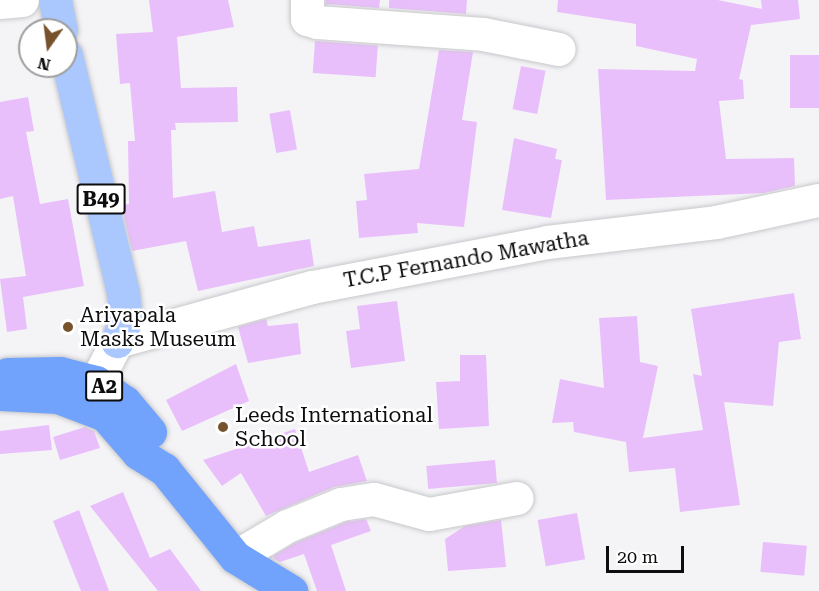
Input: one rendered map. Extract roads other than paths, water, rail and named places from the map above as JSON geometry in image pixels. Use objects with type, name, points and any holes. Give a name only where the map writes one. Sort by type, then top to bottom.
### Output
[{"type":"highway","name":"A2","points":[[0,374],[60,373],[96,382],[125,402],[158,440],[164,469]]},
{"type":"highway","name":"A2","points":[[0,394],[58,397],[91,408],[116,423],[138,453],[164,469],[236,557],[291,591]]},
{"type":"main road","points":[[55,0],[59,18]]},
{"type":"main road","name":"B49","points":[[71,78],[126,308],[126,320],[117,341]]},
{"type":"street","points":[[0,2],[22,0]]},
{"type":"street","points":[[307,0],[307,19],[317,22],[483,34],[559,48]]},
{"type":"street","name":"T.C.P Fernando Mawatha","points":[[117,341],[312,287],[547,242],[716,222],[819,200]]},
{"type":"street","points":[[96,382],[117,341]]},
{"type":"street","points":[[236,557],[287,526],[341,504],[374,499],[429,514],[517,498]]},
{"type":"place","name":"Ariyapala Masks Museum","points":[[68,327]]},
{"type":"place","name":"Leeds International School","points":[[223,427]]}]
